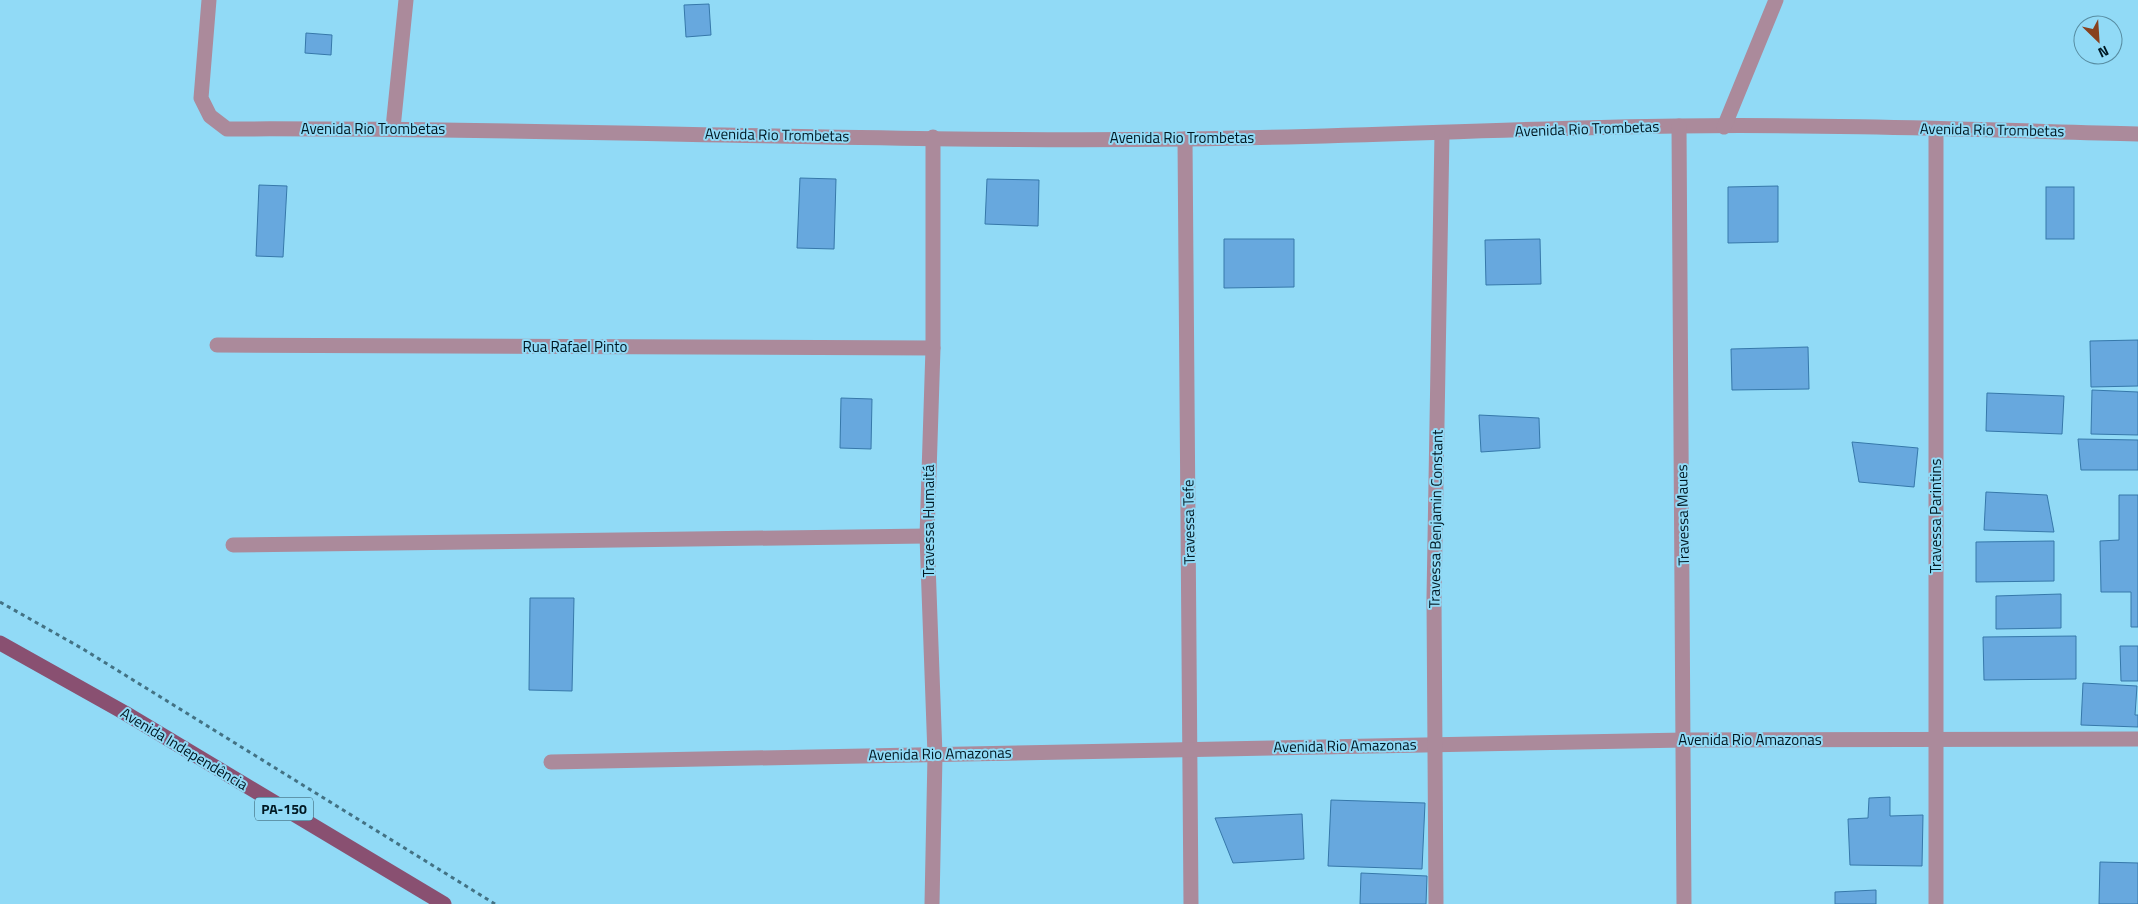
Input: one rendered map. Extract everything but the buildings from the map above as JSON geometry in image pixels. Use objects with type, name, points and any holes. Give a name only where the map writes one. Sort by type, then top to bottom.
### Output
[{"type":"main road","name":"Avenida Independência","points":[[0,642],[125,713],[444,904]]},
{"type":"street","name":"Avenida Rio Trombetas","points":[[209,0],[201,98],[210,116],[227,129],[393,128],[1185,139],[1679,126],[2138,134]]},
{"type":"street","points":[[393,128],[406,0]]},
{"type":"street","points":[[1724,127],[1776,0]]},
{"type":"street","name":"Travessa Maues","points":[[1679,126],[1685,740],[1684,904]]},
{"type":"street","name":"Travessa Parintins","points":[[1936,129],[1936,904]]},
{"type":"street","name":"Travessa Benjamin Constant","points":[[1436,904],[1434,598],[1442,133]]},
{"type":"street","name":"Travessa Humaitá","points":[[932,904],[935,755],[927,536],[933,348],[933,137]]},
{"type":"street","name":"Travessa Tefe","points":[[1185,139],[1191,904]]},
{"type":"street","name":"Rua Rafael Pinto","points":[[217,345],[933,348]]},
{"type":"street","points":[[234,545],[927,536]]},
{"type":"street","name":"Avenida Rio Amazonas","points":[[551,762],[1685,740],[2138,739]]},
{"type":"path","points":[[0,602],[83,649],[495,904]]}]
